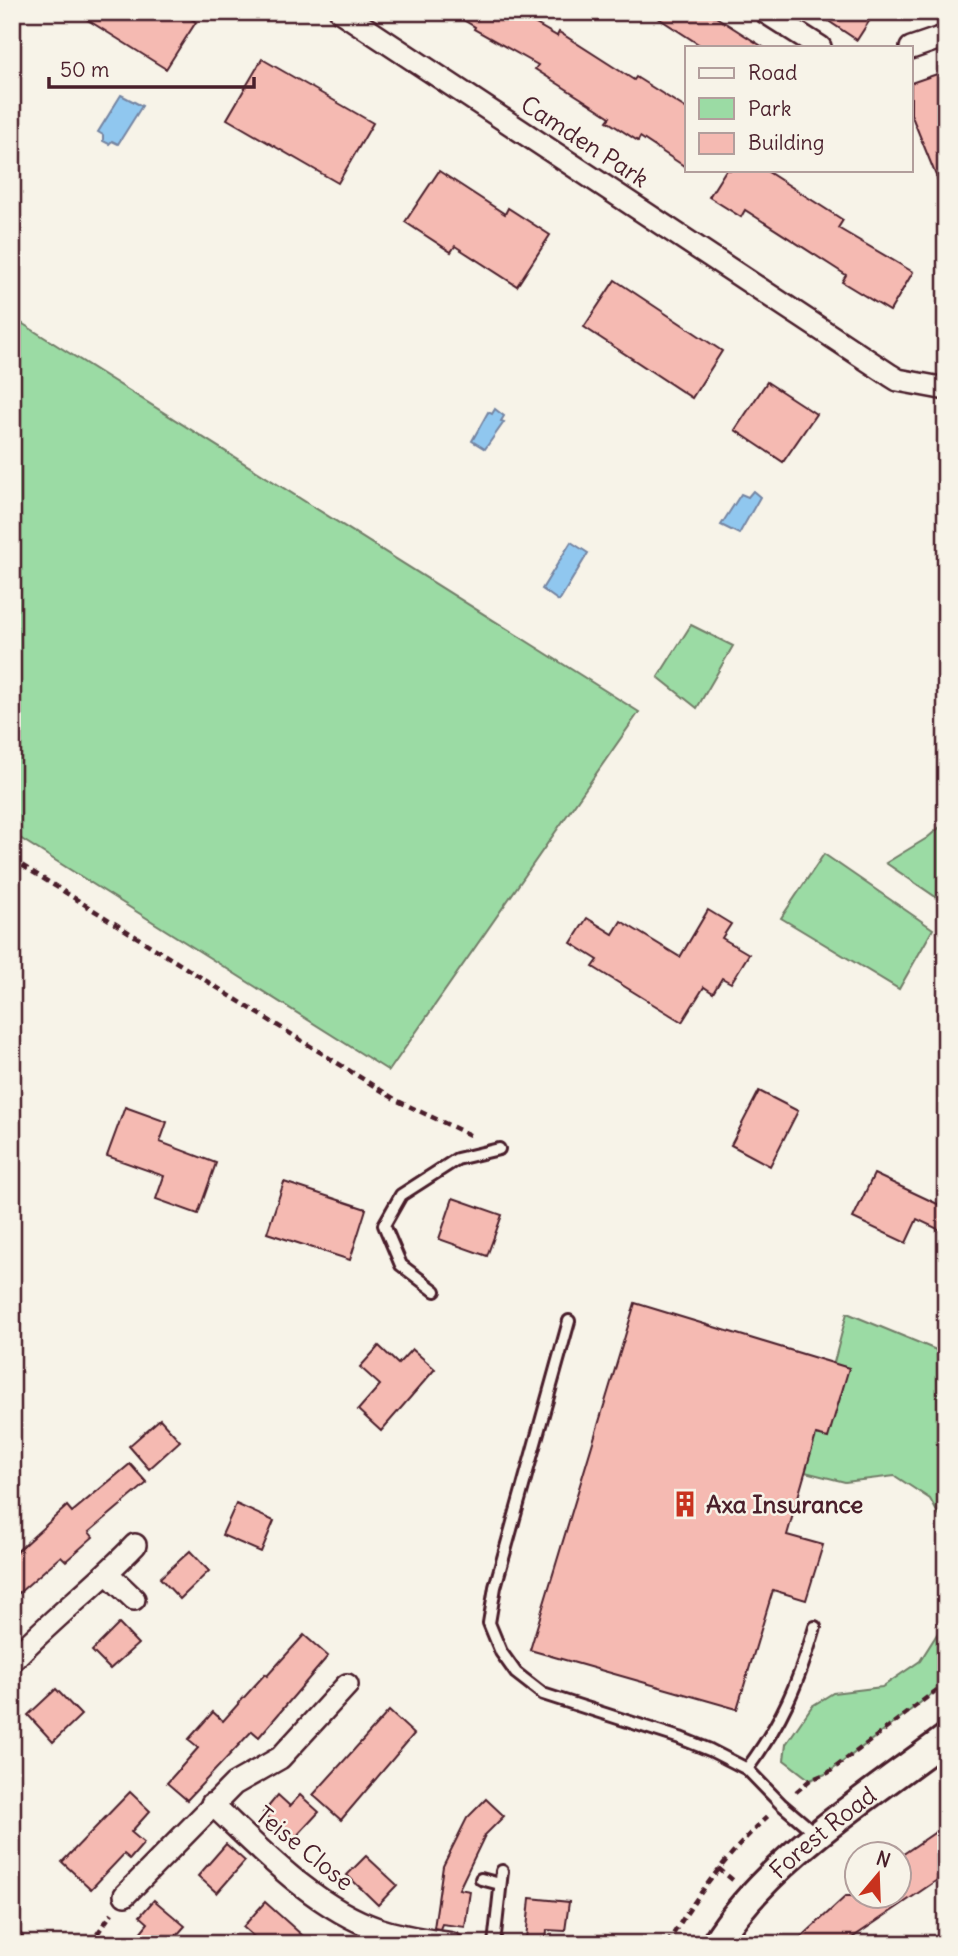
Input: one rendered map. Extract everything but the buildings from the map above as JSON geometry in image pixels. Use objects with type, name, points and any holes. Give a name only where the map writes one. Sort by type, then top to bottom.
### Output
[{"type":"street","name":"Camden Park","points":[[341,12],[898,380],[941,388],[946,386]]},
{"type":"street","points":[[765,12],[818,46]]},
{"type":"street","points":[[912,48],[946,36]]},
{"type":"street","points":[[12,1661],[36,1635],[107,1574],[135,1545]]},
{"type":"street","points":[[107,1574],[134,1599]]},
{"type":"street","name":"Teise Close","points":[[125,1895],[234,1784],[280,1758],[347,1685]]},
{"type":"street","name":"Forest Road","points":[[715,1944],[751,1894],[818,1835],[946,1738]]},
{"type":"street","name":"Teise Close","points":[[212,1804],[299,1883],[350,1917],[407,1941],[452,1944]]},
{"type":"lane","points":[[435,1291],[401,1265],[384,1225],[401,1195],[457,1159],[499,1149]]},
{"type":"lane","points":[[569,1321],[495,1587],[489,1623],[501,1652],[516,1673],[542,1694],[680,1738],[747,1769],[781,1804],[818,1835]]},
{"type":"lane","points":[[747,1769],[784,1713],[800,1676],[815,1628]]},
{"type":"lane","points":[[494,1944],[502,1871]]},
{"type":"lane","points":[[481,1879],[500,1884]]},
{"type":"path","points":[[12,859],[398,1101],[499,1149]]},
{"type":"path","points":[[90,1944],[125,1895]]},
{"type":"green space","points":[[12,317],[639,712],[389,1071],[12,833]]},
{"type":"green space","points":[[691,625],[733,646],[697,708],[658,677]]},
{"type":"green space","points":[[946,822],[946,904],[886,863],[927,838]]},
{"type":"green space","points":[[824,854],[933,929],[899,989],[781,918]]},
{"type":"green space","points":[[847,1313],[946,1354],[946,1528],[930,1499],[895,1476],[845,1482],[805,1472]]},
{"type":"green space","points":[[946,1620],[946,1683],[828,1773],[810,1780],[784,1760],[786,1744],[812,1706],[833,1693],[882,1687],[920,1661]]},
{"type":"water","points":[[121,95],[142,106],[118,144],[112,141],[109,144],[103,141],[103,135],[98,132]]},
{"type":"water","points":[[495,409],[504,416],[501,421],[504,422],[485,449],[472,441],[488,412],[492,414]]},
{"type":"water","points":[[753,491],[760,497],[739,534],[721,525],[741,494],[748,497]]},
{"type":"water","points":[[571,542],[588,553],[559,601],[542,589]]},
{"type":"place","name":"Axa Insurance","points":[[685,1504]]}]
